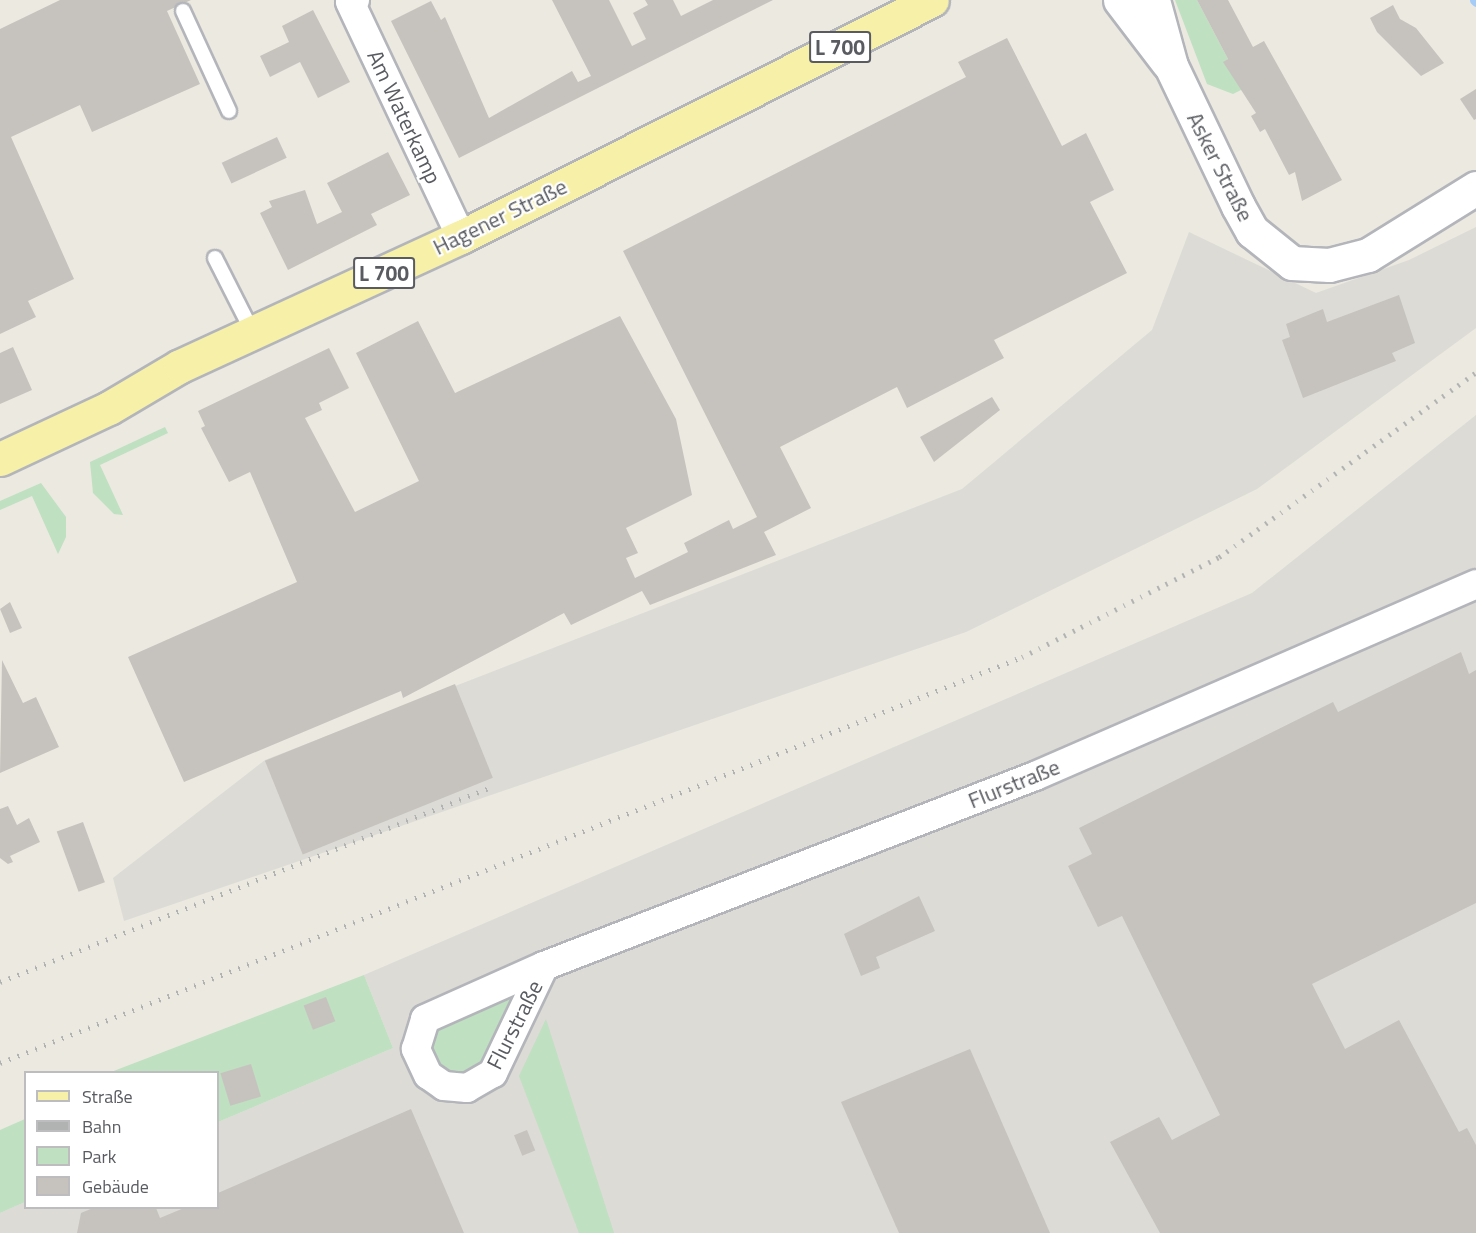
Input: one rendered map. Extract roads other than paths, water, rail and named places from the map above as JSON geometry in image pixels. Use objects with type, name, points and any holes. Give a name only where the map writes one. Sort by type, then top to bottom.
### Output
[{"type":"main road","name":"Hagener Straße","points":[[0,459],[109,408],[180,366],[461,237],[932,0]]},
{"type":"street","name":"Am Waterkamp","points":[[355,0],[350,2],[461,237]]},
{"type":"street","name":"Asker Straße","points":[[1120,0],[1171,66]]},
{"type":"street","name":"Asker Straße","points":[[1153,0],[1171,66],[1252,231],[1292,263],[1329,265],[1368,255],[1476,188]]},
{"type":"street","name":"Flurstraße","points":[[544,966],[493,1072],[467,1088],[444,1086],[428,1076],[416,1049],[425,1018],[544,966],[1035,776],[1476,585]]},
{"type":"lane","points":[[183,11],[229,111]]},
{"type":"lane","points":[[215,258],[254,334]]},
{"type":"railway","points":[[0,1063],[1022,657],[1219,557],[1476,372]]},
{"type":"railway","points":[[0,982],[494,786]]}]
